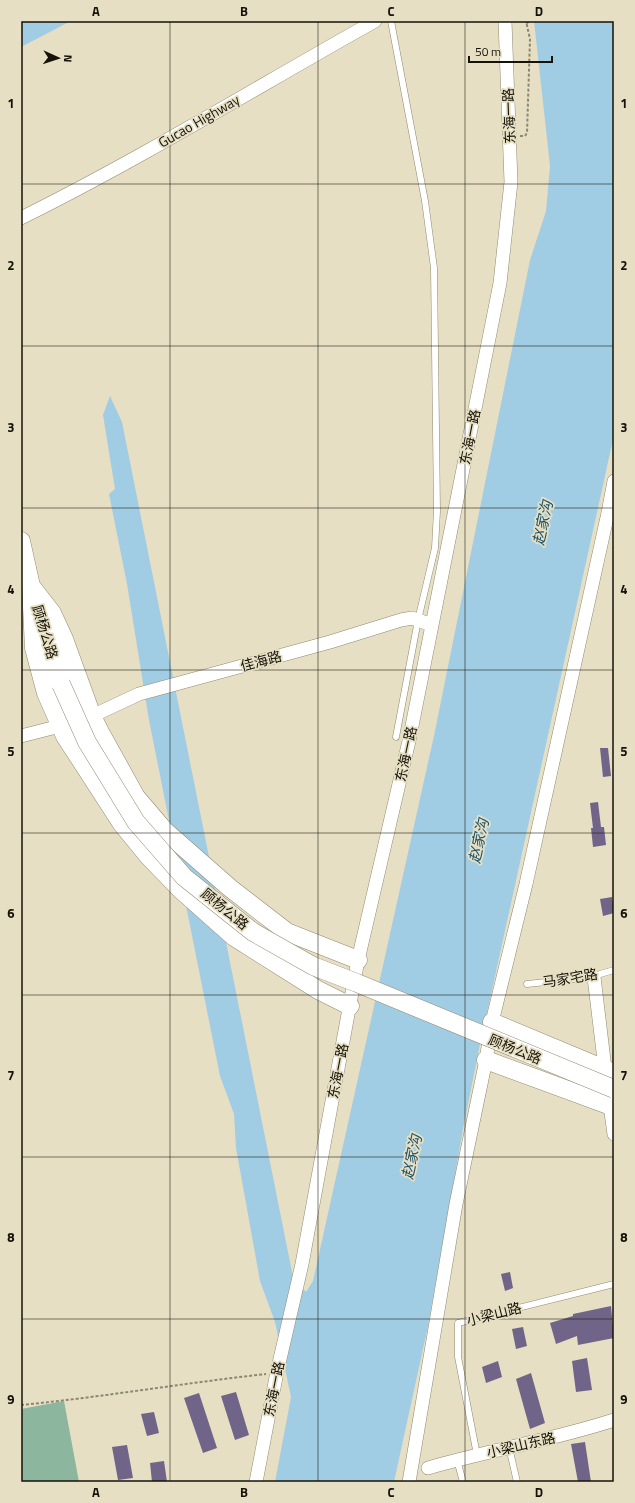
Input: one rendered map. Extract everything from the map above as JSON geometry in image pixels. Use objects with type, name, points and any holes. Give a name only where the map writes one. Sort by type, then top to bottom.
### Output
[{"type":"street","name":"Gucao Highway","points":[[21,218],[191,127],[277,75],[375,21]]},
{"type":"street","name":"东海一路","points":[[256,1482],[277,1372],[302,1264],[358,960],[409,741],[500,284],[511,182],[505,21]]},
{"type":"street","points":[[409,1482],[456,1204],[486,1060],[492,1022],[526,884],[614,481]]},
{"type":"street","name":"顾杨公路","points":[[21,541],[31,586],[61,684],[87,742],[136,822],[184,877],[253,932],[313,966],[357,983],[613,1101]]},
{"type":"street","points":[[31,586],[52,613],[64,639],[92,716],[136,797],[165,831],[230,888],[287,932],[358,960]]},
{"type":"street","points":[[31,586],[34,648],[46,693],[65,736],[122,824],[149,857],[180,889],[234,937],[318,990],[350,1006]]},
{"type":"street","name":"佳海路","points":[[92,716],[139,694],[402,620],[412,618],[432,625]]},
{"type":"street","points":[[21,736],[60,726]]},
{"type":"street","points":[[594,977],[610,1072],[614,1134]]},
{"type":"street","points":[[492,1022],[610,1072]]},
{"type":"street","points":[[486,1060],[613,1101]]},
{"type":"street","name":"小梁山东路","points":[[428,1468],[583,1430],[614,1420]]},
{"type":"lane","points":[[391,21],[426,201],[434,268],[437,510],[435,548],[418,620],[396,737]]},
{"type":"lane","name":"马家宅路","points":[[527,984],[594,977],[614,970]]},
{"type":"lane","name":"小梁山路","points":[[477,1455],[458,1357],[458,1323],[614,1284]]},
{"type":"lane","points":[[509,1447],[517,1482]]},
{"type":"lane","points":[[457,1460],[463,1482]]},
{"type":"path","points":[[519,133],[520,136],[525,136],[527,132],[530,39],[526,22],[532,21]]},
{"type":"path","points":[[21,1405],[76,1400],[277,1372]]},
{"type":"green space","points":[[64,1401],[79,1482],[21,1482],[21,1409]]},
{"type":"water","points":[[21,21],[71,21],[21,47]]},
{"type":"water","name":"赵家沟","points":[[534,21],[614,21],[614,435],[479,1049],[463,1129],[428,1326],[394,1482],[275,1482],[291,1397],[275,1322],[260,1281],[236,1148],[234,1114],[220,1076],[149,720],[127,584],[109,494],[115,489],[103,415],[110,396],[122,422],[293,1277],[306,1292],[313,1281],[435,731],[530,260],[546,211],[550,166]]},
{"type":"building","points":[[600,748],[608,748],[611,776],[603,777]]},
{"type":"building","points":[[598,802],[601,827],[604,827],[606,845],[593,847],[591,828],[593,828],[590,803]]},
{"type":"building","points":[[612,897],[614,913],[603,916],[600,899]]},
{"type":"building","points":[[510,1272],[513,1288],[505,1291],[501,1274]]},
{"type":"building","points":[[611,1306],[614,1338],[578,1345],[577,1336],[556,1344],[550,1323],[573,1316],[573,1314]]},
{"type":"building","points":[[523,1327],[527,1346],[516,1349],[512,1329]]},
{"type":"building","points":[[587,1358],[592,1390],[576,1392],[572,1361]]},
{"type":"building","points":[[498,1361],[502,1377],[486,1383],[482,1367]]},
{"type":"building","points":[[531,1373],[545,1423],[530,1429],[516,1379]]},
{"type":"building","points":[[236,1392],[249,1435],[235,1440],[221,1396]]},
{"type":"building","points":[[199,1393],[217,1448],[203,1453],[184,1398]]},
{"type":"building","points":[[154,1412],[159,1433],[147,1436],[141,1414]]},
{"type":"building","points":[[585,1442],[591,1482],[578,1482],[571,1444]]},
{"type":"building","points":[[127,1445],[133,1478],[118,1480],[112,1447]]},
{"type":"building","points":[[164,1461],[167,1482],[152,1482],[150,1463]]}]
